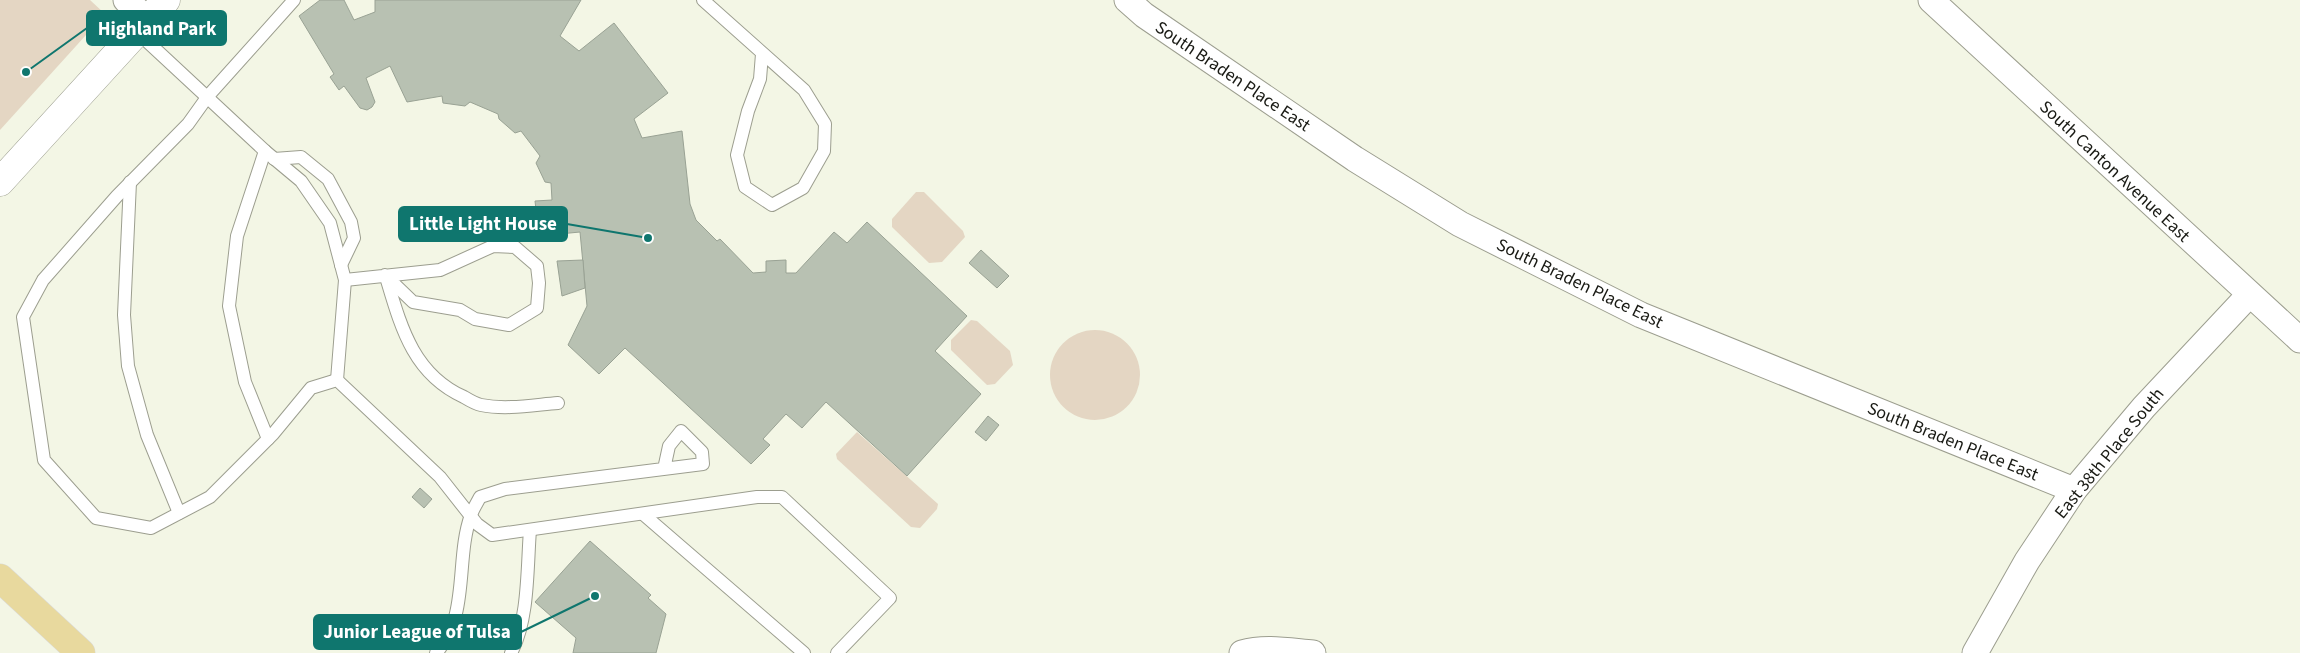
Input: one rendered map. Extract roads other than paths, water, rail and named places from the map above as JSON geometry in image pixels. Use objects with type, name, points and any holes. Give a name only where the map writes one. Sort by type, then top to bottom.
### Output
[{"type":"main road","points":[[0,578],[81,653]]},
{"type":"street","points":[[126,0],[142,26]]},
{"type":"street","points":[[0,182],[166,0]]},
{"type":"street","name":"South Braden Place East","points":[[1127,0],[1144,15],[1355,159],[1460,224],[1641,315],[2074,490]]},
{"type":"street","name":"South Canton Avenue East","points":[[1931,0],[2300,340]]},
{"type":"street","name":"East 38th Place South","points":[[1975,653],[2026,561],[2074,490],[2144,407],[2249,295]]},
{"type":"street","points":[[1247,652],[1277,650],[1313,653]]},
{"type":"lane","points":[[294,0],[208,96],[188,124],[130,182],[43,280],[23,317],[44,460],[96,518],[151,528],[210,497],[268,439],[311,388],[337,380]]},
{"type":"lane","points":[[703,0],[804,90],[825,124],[824,150],[803,188],[772,205],[745,187],[737,155],[748,111],[760,79],[762,54]]},
{"type":"lane","points":[[142,26],[208,96],[269,155],[300,181],[330,223],[345,280],[337,380]]},
{"type":"lane","points":[[269,155],[301,157],[328,178],[352,222],[354,238],[341,265]]},
{"type":"lane","points":[[268,439],[246,382],[229,306],[236,236],[269,155]]},
{"type":"lane","points":[[130,182],[124,316],[128,366],[147,435],[179,513]]},
{"type":"lane","points":[[345,280],[385,275],[440,270],[493,246],[515,247],[537,266],[539,283],[537,308],[509,325],[475,319],[460,310],[413,302],[385,275]]},
{"type":"lane","points":[[385,275],[401,326],[420,364],[448,390],[481,405],[510,407],[558,403]]},
{"type":"lane","points":[[337,380],[440,478],[471,516],[492,535],[757,497],[782,497],[890,598],[837,653]]},
{"type":"lane","points":[[436,653],[444,644],[458,606],[471,516],[480,498],[505,489],[664,469]]},
{"type":"lane","points":[[643,514],[804,653]]},
{"type":"lane","points":[[511,653],[516,644],[522,619],[530,530]]},
{"type":"place","name":"Highland Park","points":[[26,72]]},
{"type":"place","name":"Little Light House","points":[[648,238]]},
{"type":"place","name":"Junior League of Tulsa","points":[[595,596]]}]
